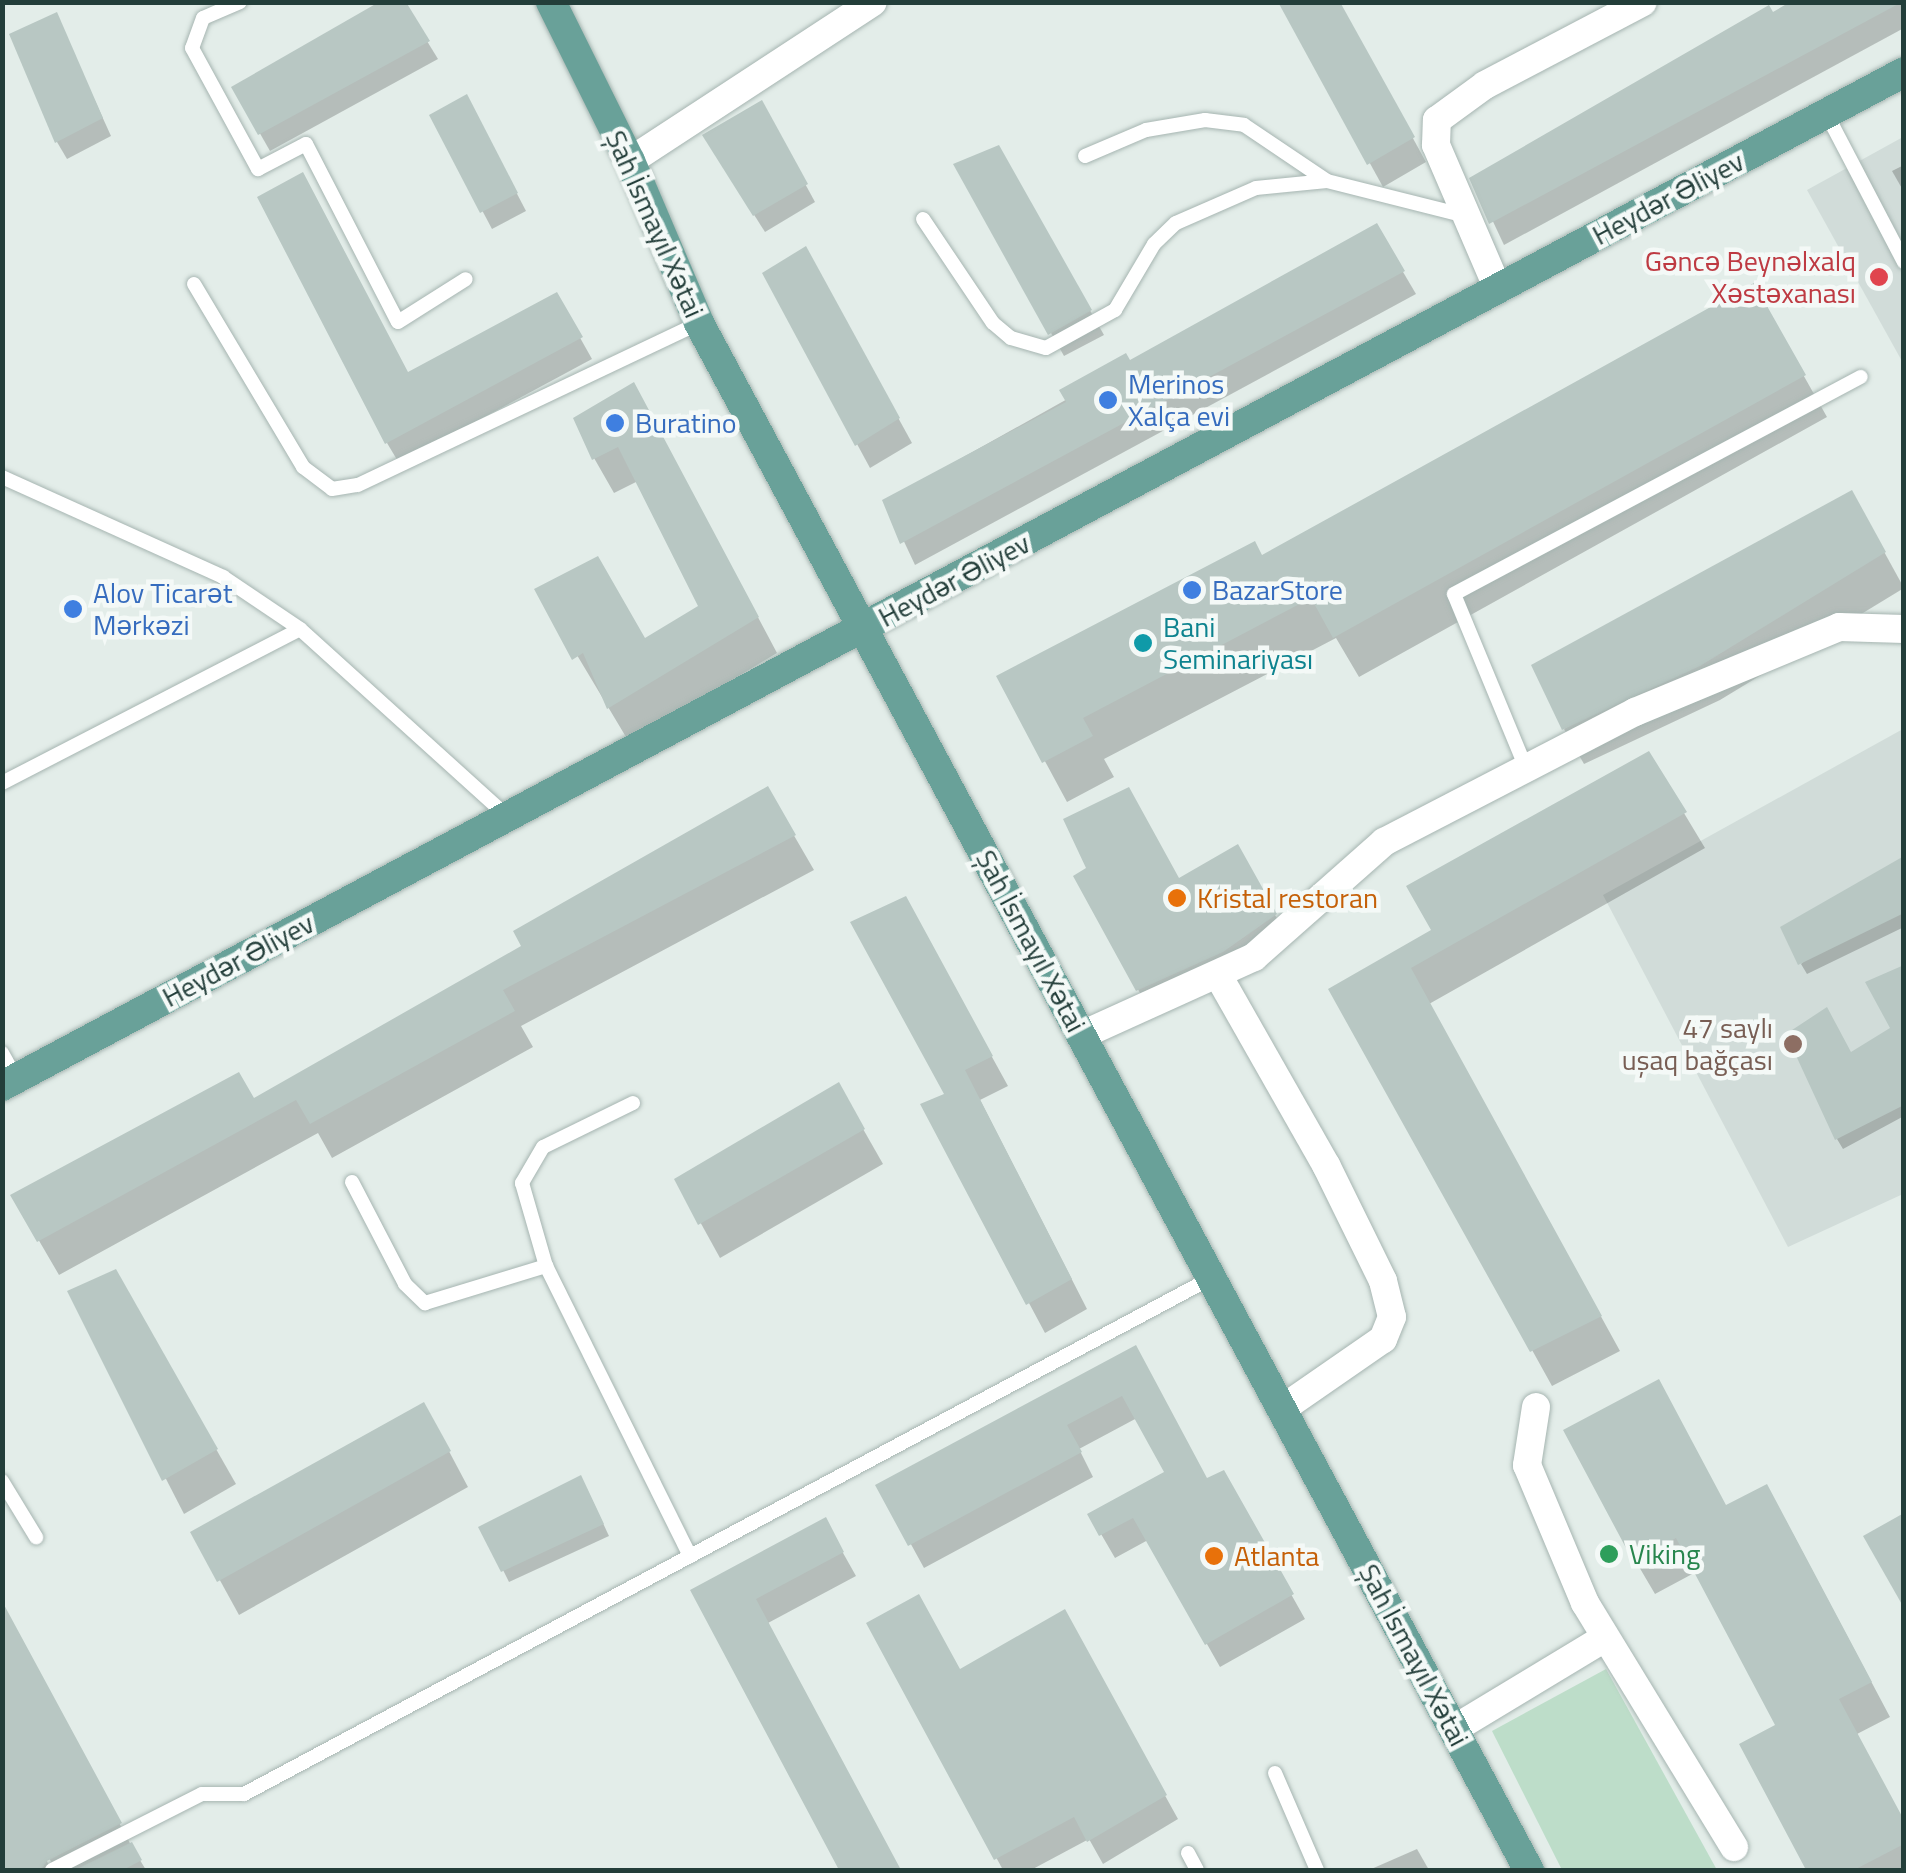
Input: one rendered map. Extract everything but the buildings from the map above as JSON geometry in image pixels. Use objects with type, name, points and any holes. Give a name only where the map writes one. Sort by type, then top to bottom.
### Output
[{"type":"main road","name":"Şah İsmayıl Xətai","points":[[552,2],[630,160],[699,323],[1529,1870]]},
{"type":"main road","name":"Heydər Əliyev","points":[[7,1072],[508,818],[1904,72]]},
{"type":"street","points":[[630,160],[873,2]]},
{"type":"street","points":[[1498,290],[1436,145],[1437,120],[1485,85],[1643,2]]},
{"type":"street","points":[[1082,1035],[1218,975],[1267,947],[1384,842],[1635,712],[1839,627],[1904,628]]},
{"type":"street","points":[[1218,975],[1326,1165],[1383,1281],[1392,1317],[1383,1339],[1282,1409]]},
{"type":"street","points":[[1536,1407],[1527,1465],[1605,1638],[1734,1847]]},
{"type":"street","points":[[1454,1729],[1605,1638]]},
{"type":"lane","points":[[240,2],[202,18],[192,48],[258,169],[306,144],[398,322],[466,278]]},
{"type":"lane","points":[[1826,114],[1904,262]]},
{"type":"lane","points":[[1085,156],[1146,130],[1204,120],[1244,125],[1328,181]]},
{"type":"lane","points":[[923,219],[993,323],[1011,338],[1046,348],[1115,310],[1154,244],[1206,205],[1270,186],[1328,181],[1466,216]]},
{"type":"lane","points":[[194,284],[303,467],[332,490],[358,485],[699,323]]},
{"type":"lane","points":[[1526,768],[1454,594],[1861,377]]},
{"type":"lane","points":[[2,477],[224,577],[300,629],[508,818]]},
{"type":"lane","points":[[2,782],[300,629]]},
{"type":"lane","points":[[633,1103],[543,1147],[528,1164],[522,1182],[546,1266],[690,1556]]},
{"type":"lane","points":[[352,1182],[406,1284],[424,1303],[546,1266]]},
{"type":"lane","points":[[52,1870],[202,1794],[244,1794],[1212,1278]]},
{"type":"lane","points":[[2,1481],[36,1537]]},
{"type":"lane","points":[[1274,1773],[1317,1870]]},
{"type":"lane","points":[[1188,1854],[1197,1870]]},
{"type":"shaded area","name":"Gəncə Beynəlxalq Xəstəxanası","points":[[1903,137],[1903,363],[1807,190]]},
{"type":"shaded area","name":"47 saylı uşaq bağçası","points":[[1903,729],[1903,1194],[1788,1247],[1603,895]]},
{"type":"green space","points":[[1606,1669],[1717,1870],[1562,1870],[1492,1731]]},
{"type":"place","name":"Gəncə Beynəlxalq Xəstəxanası","points":[[1879,277]]},
{"type":"place","name":"Merinos Xalça evi","points":[[1108,400]]},
{"type":"place","name":"Buratino","points":[[615,423]]},
{"type":"place","name":"BazarStore","points":[[1192,590]]},
{"type":"place","name":"Alov Ticarət Mərkəzi","points":[[73,609]]},
{"type":"place","name":"Bani Seminariyası","points":[[1143,643]]},
{"type":"place","name":"Kristal restoran","points":[[1177,898]]},
{"type":"place","name":"47 saylı uşaq bağçası","points":[[1793,1044]]},
{"type":"place","name":"Viking","points":[[1609,1554]]},
{"type":"place","name":"Atlanta","points":[[1214,1556]]}]
